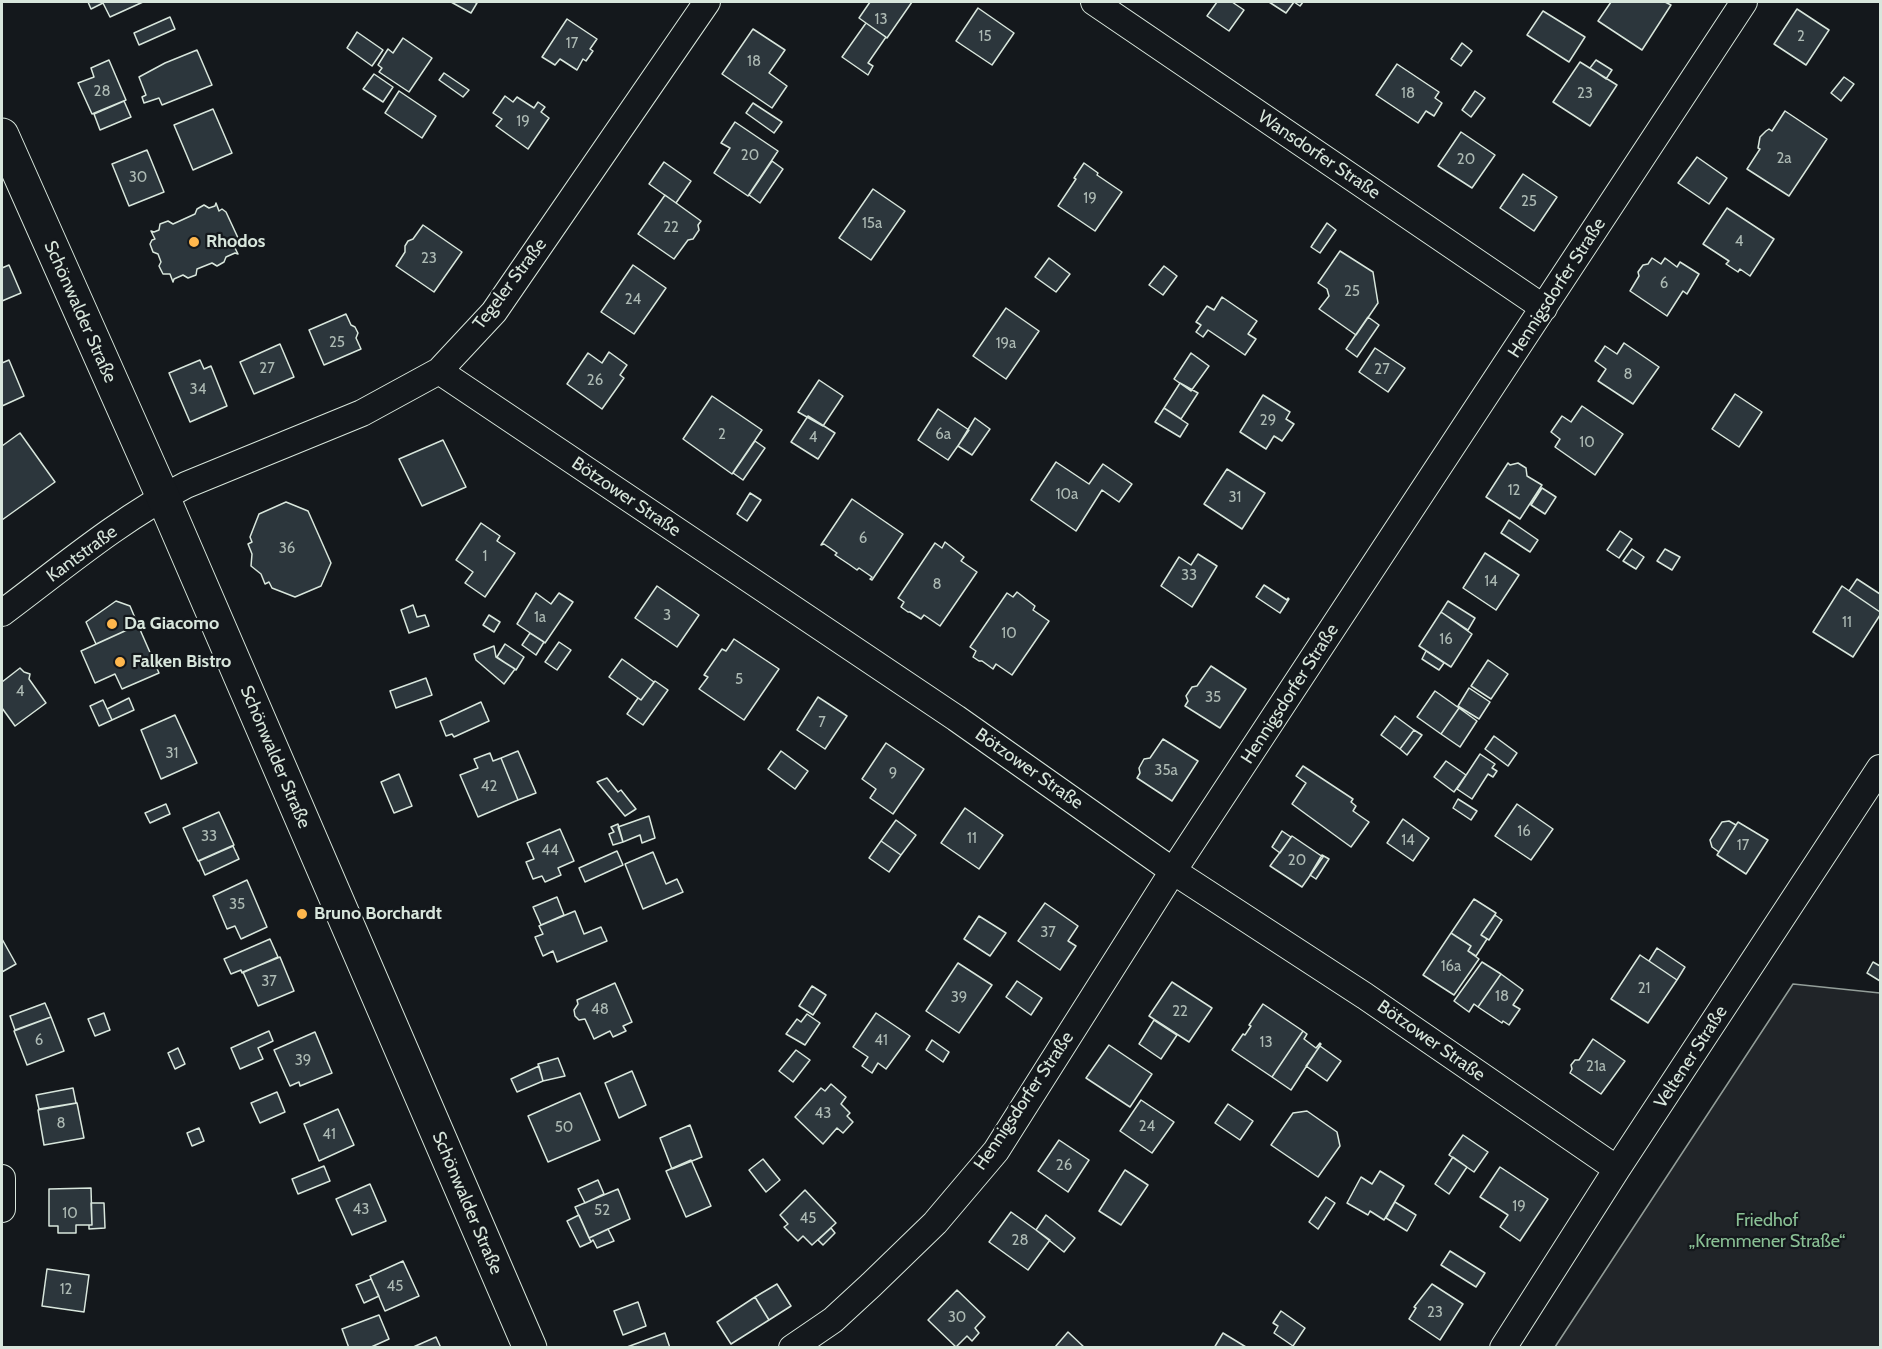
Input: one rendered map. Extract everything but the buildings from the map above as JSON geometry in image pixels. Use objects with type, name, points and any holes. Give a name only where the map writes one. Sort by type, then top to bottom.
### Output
[{"type":"main road","name":"Schönwalder Straße","points":[[2,135],[163,497],[530,1347]]},
{"type":"street","name":"Tegeler Straße","points":[[163,497],[186,485],[362,413],[439,371],[494,312],[706,2]]},
{"type":"street","name":"Wansdorfer Straße","points":[[1094,2],[1544,308]]},
{"type":"street","name":"Hennigsdorfer Straße","points":[[792,1347],[833,1320],[871,1285],[934,1223],[996,1151],[1173,870],[1744,2]]},
{"type":"street","name":"Bötzower Straße","points":[[439,371],[956,718],[1173,870],[1365,996],[1617,1168]]},
{"type":"street","name":"Kantstraße","points":[[2,613],[132,517],[163,497]]},
{"type":"street","name":"Veltener Straße","points":[[1503,1347],[1617,1168],[1881,768]]},
{"type":"street","points":[[2,1178],[2,1209]]},
{"type":"green space","name":"Friedhof „Kremmener Straße“","points":[[1793,984],[1880,993],[1880,1347],[1555,1347]]},
{"type":"place","name":"Rhodos","points":[[194,242]]},
{"type":"place","name":"Da Giacomo","points":[[112,624]]},
{"type":"place","name":"Falken Bistro","points":[[120,662]]},
{"type":"place","name":"Bruno Borchardt","points":[[302,914]]}]
